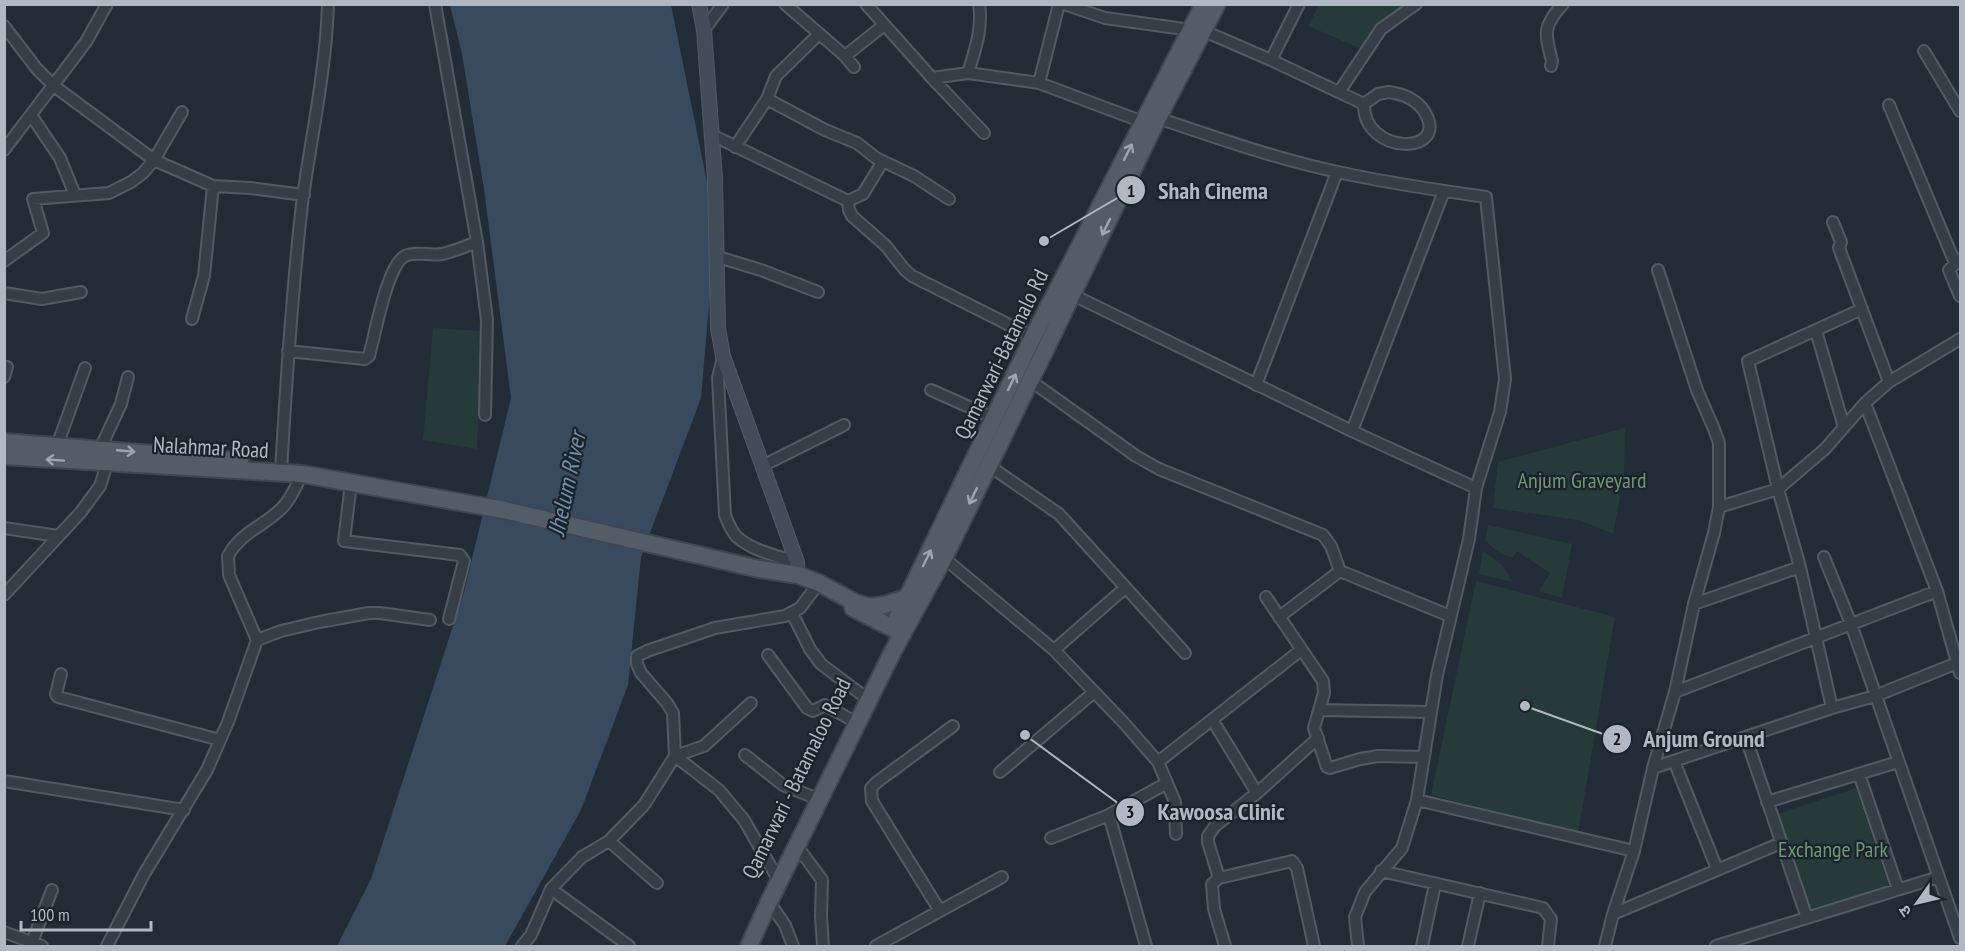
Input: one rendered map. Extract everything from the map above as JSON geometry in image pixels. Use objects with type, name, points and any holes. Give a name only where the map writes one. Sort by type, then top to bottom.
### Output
[{"type":"main road","name":"Qamarwari-Batamalo Rd","points":[[1198,30],[1204,4]]},
{"type":"main road","name":"Qamarwari-Batamalo Rd","points":[[897,631],[909,597],[1034,337],[1198,30],[1217,4]]},
{"type":"main road","points":[[809,578],[897,631],[944,558],[1073,295],[1150,120]]},
{"type":"main road","name":"Nalahmar Road","points":[[4,442],[57,446],[104,457]]},
{"type":"main road","name":"Nalahmar Road","points":[[4,456],[104,457],[256,473],[302,474],[504,510],[759,569],[809,578]]},
{"type":"main road","points":[[809,578],[856,603],[870,607],[909,597]]},
{"type":"main road","name":"Qamarwari - Batamaloo Road","points":[[740,946],[861,694],[897,631]]},
{"type":"main road","name":"Qamarwari - Batamaloo Road","points":[[749,946],[897,631]]},
{"type":"street","points":[[4,150],[86,42],[107,4]]},
{"type":"street","points":[[280,472],[288,351],[304,195],[327,37],[328,4]]},
{"type":"street","points":[[435,4],[477,242],[487,320],[485,416]]},
{"type":"street","points":[[522,946],[531,935],[551,889],[566,871],[582,857],[609,841],[644,805],[675,756],[673,713],[641,673],[637,664],[637,656],[715,628],[792,613],[800,608],[809,578],[762,466],[723,356],[718,328],[718,257],[712,135],[704,30],[699,4]]},
{"type":"street","points":[[704,30],[723,4]]},
{"type":"street","points":[[866,4],[984,133]]},
{"type":"street","points":[[968,73],[980,32],[979,4]]},
{"type":"street","points":[[1039,83],[1059,4]]},
{"type":"street","points":[[1064,4],[1105,18],[1198,30],[1271,60],[1364,104]]},
{"type":"street","points":[[1105,18],[1106,4]]},
{"type":"street","points":[[1271,60],[1299,4]]},
{"type":"street","points":[[1339,92],[1381,29],[1416,4]]},
{"type":"street","points":[[1551,66],[1546,30],[1553,16],[1563,4]]},
{"type":"street","points":[[787,5],[845,56],[854,68]]},
{"type":"street","points":[[845,56],[884,25]]},
{"type":"street","points":[[4,26],[54,86],[154,160],[213,186],[304,195]]},
{"type":"street","points":[[735,147],[767,99],[779,72],[819,34]]},
{"type":"street","points":[[1924,51],[1960,111]]},
{"type":"street","points":[[932,78],[968,73],[1039,83],[1150,120],[1337,172],[1486,197],[1505,379],[1500,412],[1476,488],[1469,539],[1450,616],[1417,800],[1402,848],[1365,892],[1355,917],[1358,946]]},
{"type":"street","points":[[1389,92],[1400,93],[1414,100],[1430,121],[1430,129],[1426,138],[1417,143],[1397,143],[1377,135],[1364,115],[1364,104],[1378,94],[1389,92]]},
{"type":"street","points":[[767,99],[825,130],[857,143],[883,161],[914,176],[949,199]]},
{"type":"street","points":[[1889,105],[1958,261],[1949,270],[1960,296]]},
{"type":"street","points":[[4,261],[43,233],[32,202],[33,199],[113,192],[142,173],[154,160],[182,112]]},
{"type":"street","points":[[31,115],[60,158],[75,195]]},
{"type":"street","points":[[712,135],[848,201],[852,216],[886,246],[904,270],[912,276],[1034,337]]},
{"type":"street","points":[[848,201],[863,194],[883,161]]},
{"type":"street","points":[[1256,385],[1337,172]]},
{"type":"street","points":[[192,319],[204,276],[213,186]]},
{"type":"street","points":[[1352,431],[1444,191]]},
{"type":"street","points":[[1833,222],[1841,242],[1839,248],[1889,382]]},
{"type":"street","points":[[288,351],[365,359],[369,356],[387,285],[399,260],[407,255],[443,254],[477,242]]},
{"type":"street","points":[[718,257],[818,292]]},
{"type":"street","points":[[1605,946],[1634,851],[1719,507],[1719,443],[1697,390],[1659,270]]},
{"type":"street","points":[[4,293],[42,299],[81,292]]},
{"type":"street","points":[[1073,295],[1352,431],[1476,488]]},
{"type":"street","points":[[1832,708],[1800,567],[1778,489],[1748,361],[1862,309]]},
{"type":"street","points":[[1816,331],[1844,427]]},
{"type":"street","points":[[1719,507],[1778,489],[1825,449],[1865,403],[1889,382],[1960,339]]},
{"type":"street","points":[[723,356],[718,378],[725,515],[737,537],[809,578]]},
{"type":"street","points":[[57,446],[85,368]]},
{"type":"street","points":[[4,595],[80,513],[99,486],[104,457],[128,377]]},
{"type":"street","points":[[1031,381],[1136,456],[1159,469],[1323,535],[1331,546],[1340,571],[1450,616]]},
{"type":"street","points":[[931,390],[994,418]]},
{"type":"street","points":[[1653,768],[1832,708],[1875,696],[1959,665],[1937,591],[1865,403]]},
{"type":"street","points":[[762,466],[844,425]]},
{"type":"street","points":[[988,465],[1059,514],[1185,653]]},
{"type":"street","points":[[107,946],[144,874],[207,770],[255,650],[257,640],[229,575],[228,556],[245,534],[285,504],[302,474]]},
{"type":"street","points":[[351,483],[344,541],[460,555],[464,561],[449,619]]},
{"type":"street","points":[[4,528],[58,536]]},
{"type":"street","points":[[1824,557],[1851,624],[1960,938]]},
{"type":"street","points":[[944,558],[1054,651],[1124,723],[1158,762],[1175,802],[1176,834]]},
{"type":"street","points":[[1694,604],[1800,567]]},
{"type":"street","points":[[1279,617],[1340,571]]},
{"type":"street","points":[[1054,651],[1125,588]]},
{"type":"street","points":[[1675,692],[1937,591]]},
{"type":"street","points":[[1266,597],[1323,681],[1324,693],[1314,728],[1328,768],[1378,756],[1424,757]]},
{"type":"street","points":[[257,640],[281,631],[369,614],[380,613],[430,620]]},
{"type":"street","points":[[792,613],[810,649],[821,664],[861,694]]},
{"type":"street","points":[[1158,762],[1301,650]]},
{"type":"street","points":[[768,655],[807,708],[813,711],[825,705],[850,718]]},
{"type":"street","points":[[61,674],[56,694],[58,697],[220,740]]},
{"type":"street","points":[[1000,772],[1093,693]]},
{"type":"street","points":[[675,756],[704,746],[751,703]]},
{"type":"street","points":[[1319,710],[1431,712]]},
{"type":"street","points":[[1213,721],[1257,793]]},
{"type":"street","points":[[940,911],[872,801],[870,794],[871,788],[877,782],[953,726]]},
{"type":"street","points":[[1219,878],[1208,842],[1208,836],[1215,826],[1257,793],[1318,738]]},
{"type":"street","points":[[1746,738],[1805,912]]},
{"type":"street","points":[[745,755],[783,785],[813,797]]},
{"type":"street","points":[[675,756],[718,790],[744,820],[775,874]]},
{"type":"street","points":[[1674,761],[1717,869]]},
{"type":"street","points":[[1767,802],[1898,762]]},
{"type":"street","points":[[1859,774],[1898,889]]},
{"type":"street","points":[[4,781],[184,810]]},
{"type":"street","points":[[1051,838],[1109,816],[1167,783]]},
{"type":"street","points":[[1417,800],[1634,851]]},
{"type":"street","points":[[1109,816],[1146,946]]},
{"type":"street","points":[[609,841],[657,883]]},
{"type":"street","points":[[1613,914],[1781,843]]},
{"type":"street","points":[[797,846],[822,880],[823,946]]},
{"type":"street","points":[[1225,946],[1214,909],[1211,886],[1213,882],[1219,878],[1292,861],[1297,868],[1314,946]]},
{"type":"street","points":[[1382,871],[1543,908],[1551,919],[1548,946]]},
{"type":"street","points":[[876,946],[1002,877]]},
{"type":"street","points":[[1716,946],[1743,942],[1939,877]]},
{"type":"street","points":[[1422,946],[1435,884]]},
{"type":"street","points":[[551,889],[628,946]]},
{"type":"street","points":[[4,932],[37,944],[52,890]]},
{"type":"street","points":[[1468,946],[1480,893]]},
{"type":"street","points":[[769,902],[785,925],[793,946]]},
{"type":"green space","points":[[1319,5],[1407,5],[1379,23],[1359,48],[1308,26]]},
{"type":"green space","points":[[433,328],[482,331],[477,449],[423,440]]},
{"type":"green space","name":"Anjum Graveyard","points":[[1625,428],[1624,476],[1613,534],[1579,520],[1493,508],[1498,462]]},
{"type":"green space","points":[[1488,525],[1572,544],[1562,598],[1539,591],[1550,573],[1517,551],[1513,557],[1505,555],[1488,543],[1485,540]]},
{"type":"green space","points":[[1483,551],[1502,565],[1513,582],[1479,574]]},
{"type":"green space","points":[[1476,581],[1615,617],[1578,833],[1431,795]]},
{"type":"green space","name":"Exchange Park","points":[[1856,788],[1890,889],[1812,916],[1777,814]]},
{"type":"water","name":"Jhelum River","points":[[450,5],[671,5],[716,226],[701,398],[641,557],[628,685],[581,810],[505,946],[337,946],[371,879],[464,592],[511,398],[484,189],[462,54]]},
{"type":"place","name":"Shah Cinema","points":[[1044,241]]},
{"type":"place","name":"Anjum Ground","points":[[1525,706]]},
{"type":"place","name":"Kawoosa Clinic","points":[[1025,735]]}]
